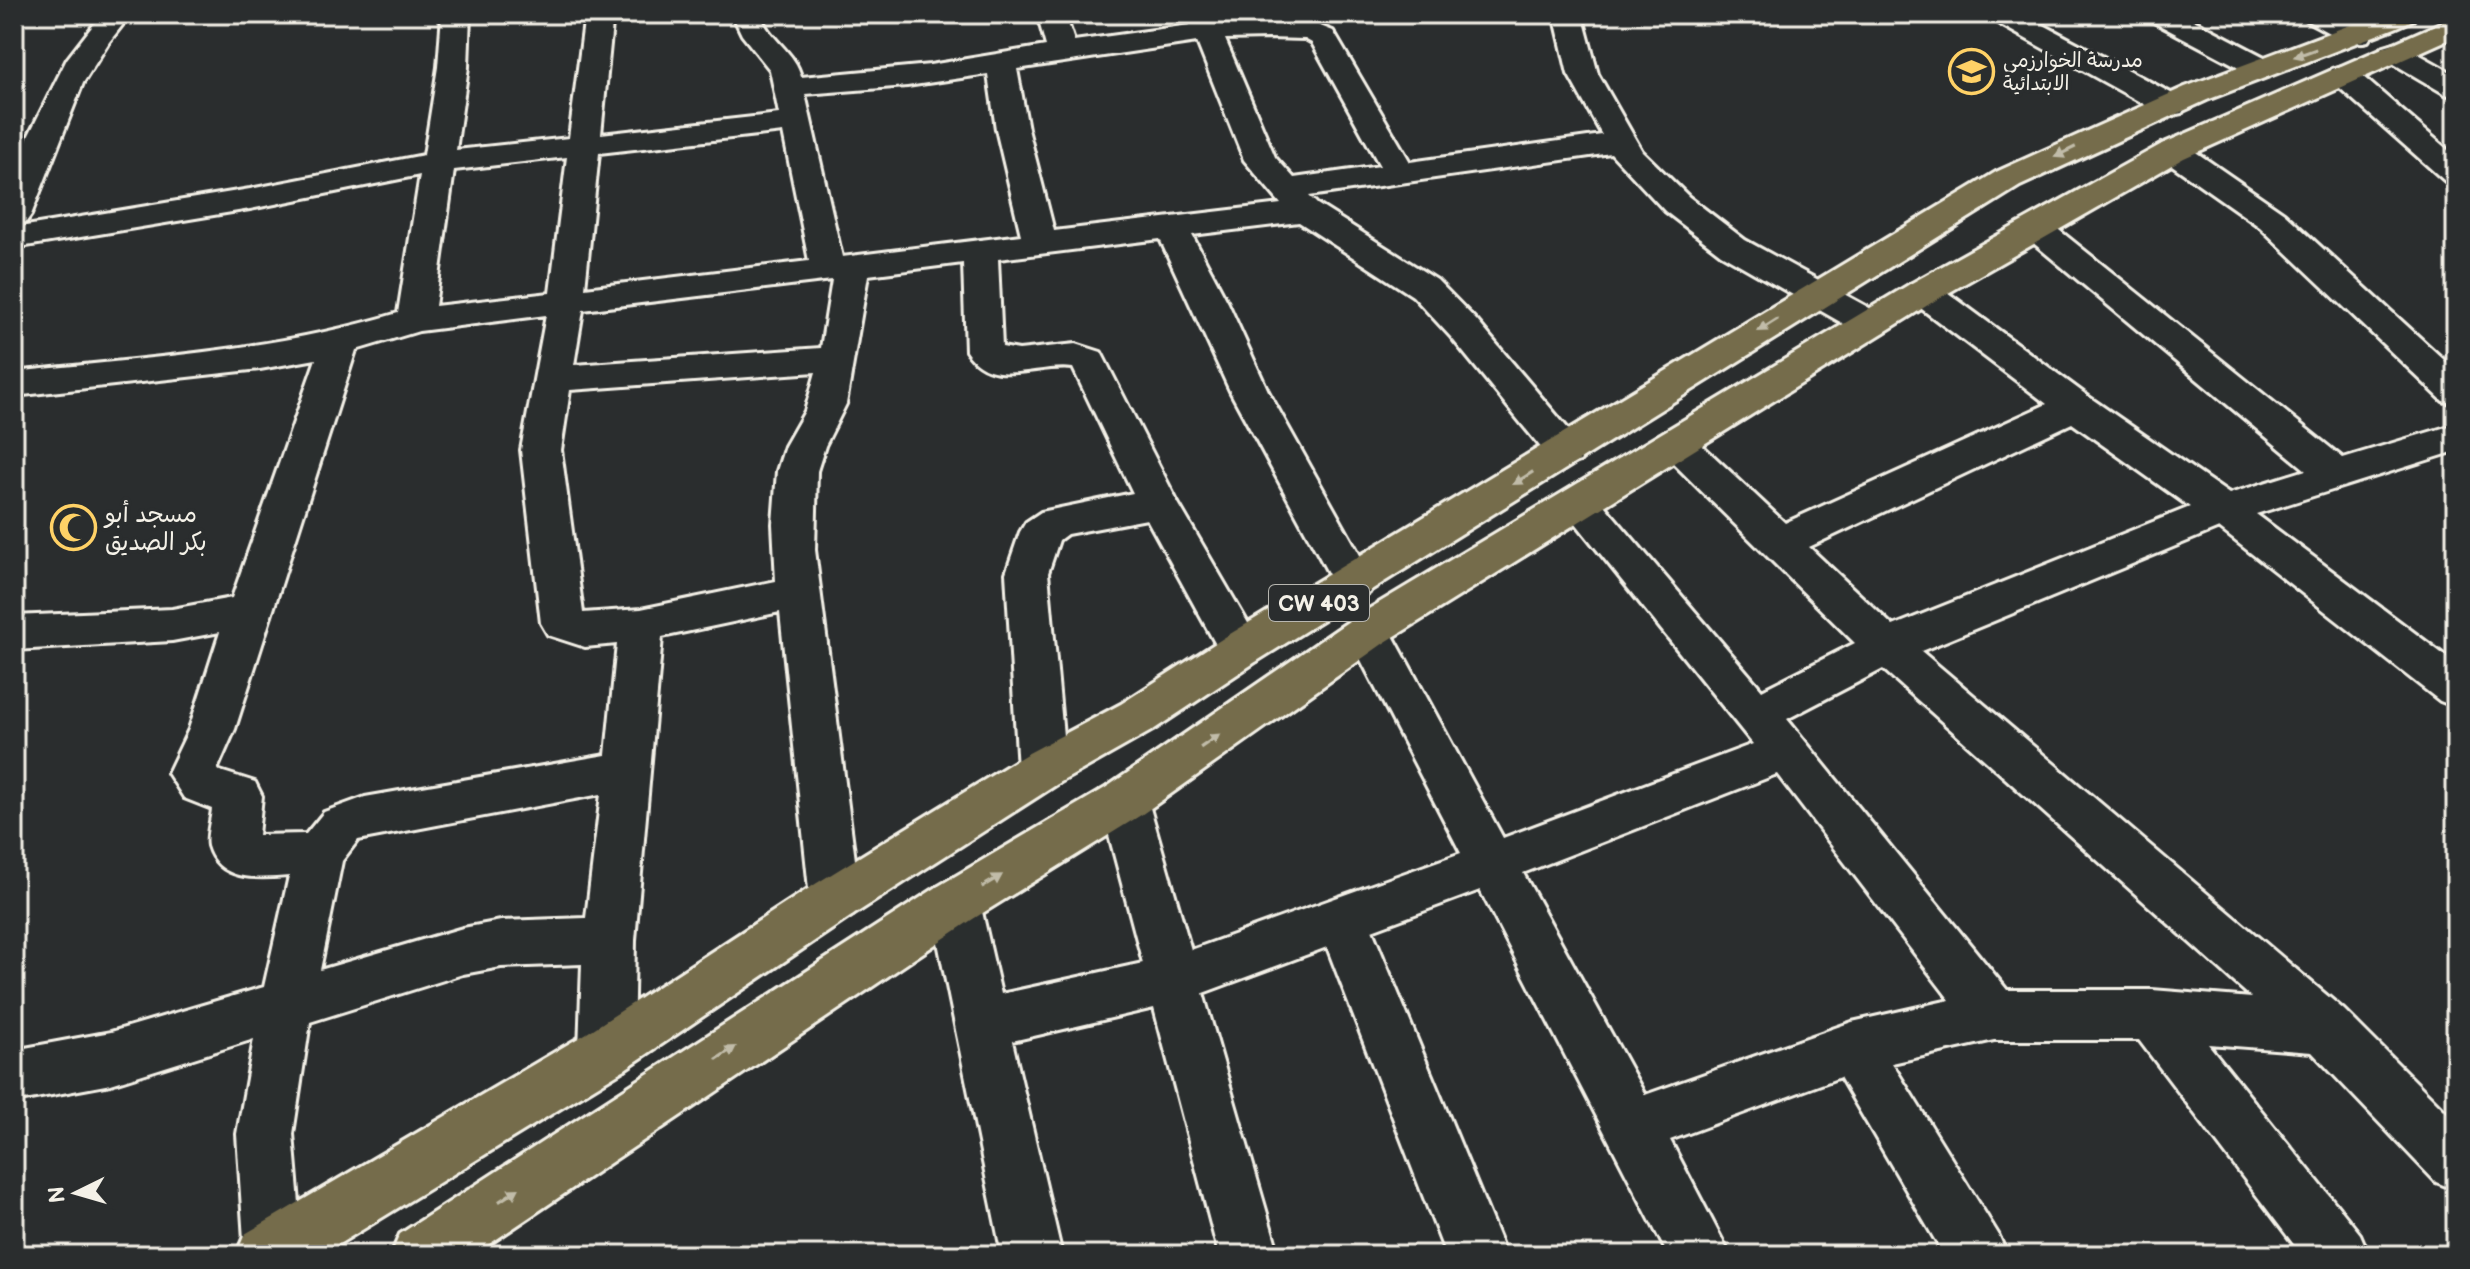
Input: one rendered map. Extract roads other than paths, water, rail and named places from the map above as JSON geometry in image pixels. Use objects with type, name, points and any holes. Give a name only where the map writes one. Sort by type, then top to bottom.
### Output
[{"type":"main road","name":"CW 403","points":[[270,1252],[606,1051],[835,899],[1042,769],[1137,717],[1241,649],[2008,179],[2115,127],[2261,67],[2385,34],[2456,25]]},
{"type":"main road","name":"CW 403","points":[[455,1245],[955,903],[1124,801],[1368,631],[1923,292],[2173,151],[2343,75],[2385,34]]},
{"type":"street","points":[[14,215],[69,77],[92,40],[117,14]]},
{"type":"street","points":[[415,320],[453,67],[456,14]]},
{"type":"street","points":[[599,14],[566,304],[541,450],[563,623],[585,630],[641,625],[799,592]]},
{"type":"street","points":[[746,14],[751,32],[767,44],[785,70],[840,270],[836,359],[822,420],[805,445],[798,469],[793,511],[799,592],[835,899]]},
{"type":"street","points":[[1051,14],[1062,51]]},
{"type":"street","points":[[1568,14],[1583,74],[1629,156],[1677,204],[1733,247],[1871,324]]},
{"type":"street","points":[[2002,14],[2171,106]]},
{"type":"street","points":[[2160,14],[2261,67]]},
{"type":"street","points":[[2316,14],[2385,34],[2456,88]]},
{"type":"street","points":[[788,87],[944,72],[1203,22],[1310,31],[1323,37],[1400,172]]},
{"type":"street","points":[[1203,22],[1260,160],[1296,200],[1425,288],[1464,329],[1566,452]]},
{"type":"street","points":[[1001,62],[1012,129],[1040,245]]},
{"type":"street","points":[[2343,75],[2456,174]]},
{"type":"street","points":[[14,238],[250,199],[439,162],[797,121]]},
{"type":"street","points":[[14,384],[260,357],[340,343],[415,320],[566,304],[1171,227],[1296,200],[1400,172],[1621,142]]},
{"type":"street","points":[[2173,151],[2272,220],[2456,392]]},
{"type":"street","points":[[1171,227],[1210,303],[1249,391],[1354,582]]},
{"type":"street","points":[[2037,229],[2338,475]]},
{"type":"street","points":[[980,252],[984,351],[989,358],[1002,362],[1066,354],[1088,360],[1158,503],[1241,649]]},
{"type":"street","points":[[1923,292],[2075,406],[2223,510],[2456,689]]},
{"type":"street","points":[[319,854],[247,857],[232,844],[238,796],[227,791],[206,789],[197,783],[192,773],[212,729],[340,343]]},
{"type":"street","points":[[552,379],[836,359]]},
{"type":"street","points":[[1782,542],[2075,406]]},
{"type":"street","points":[[1754,715],[1887,647],[2223,510],[2456,437]]},
{"type":"street","points":[[1676,443],[1782,542],[1887,647],[2325,1028],[2456,1162]]},
{"type":"street","points":[[1579,502],[1786,751],[1994,1015]]},
{"type":"street","points":[[1042,769],[1027,573],[1041,532],[1056,522],[1158,503]]},
{"type":"street","points":[[14,633],[172,625],[249,611]]},
{"type":"street","points":[[606,1051],[609,940],[641,625]]},
{"type":"street","points":[[1368,631],[1700,1255]]},
{"type":"street","points":[[981,1023],[1174,980],[1491,864],[1786,751]]},
{"type":"street","points":[[270,1252],[265,1134],[286,1007],[319,854],[341,826],[365,817],[628,770]]},
{"type":"street","points":[[1124,801],[1249,1255]]},
{"type":"street","points":[[955,903],[1032,1255]]},
{"type":"street","points":[[1341,918],[1476,1255]]},
{"type":"street","points":[[14,1076],[111,1058],[463,951],[501,944],[609,940]]},
{"type":"street","points":[[1632,1127],[1852,1047],[1994,1015],[2152,1015],[2325,1028]]},
{"type":"street","points":[[2152,1015],[2339,1255]]},
{"type":"street","points":[[1852,1047],[1977,1255]]},
{"type":"place","name":"مدرسة الخوارزمي الابتدائية","points":[[1972,71]]},
{"type":"place","name":"مسجد أبو بكر الصديق","points":[[74,528]]}]
